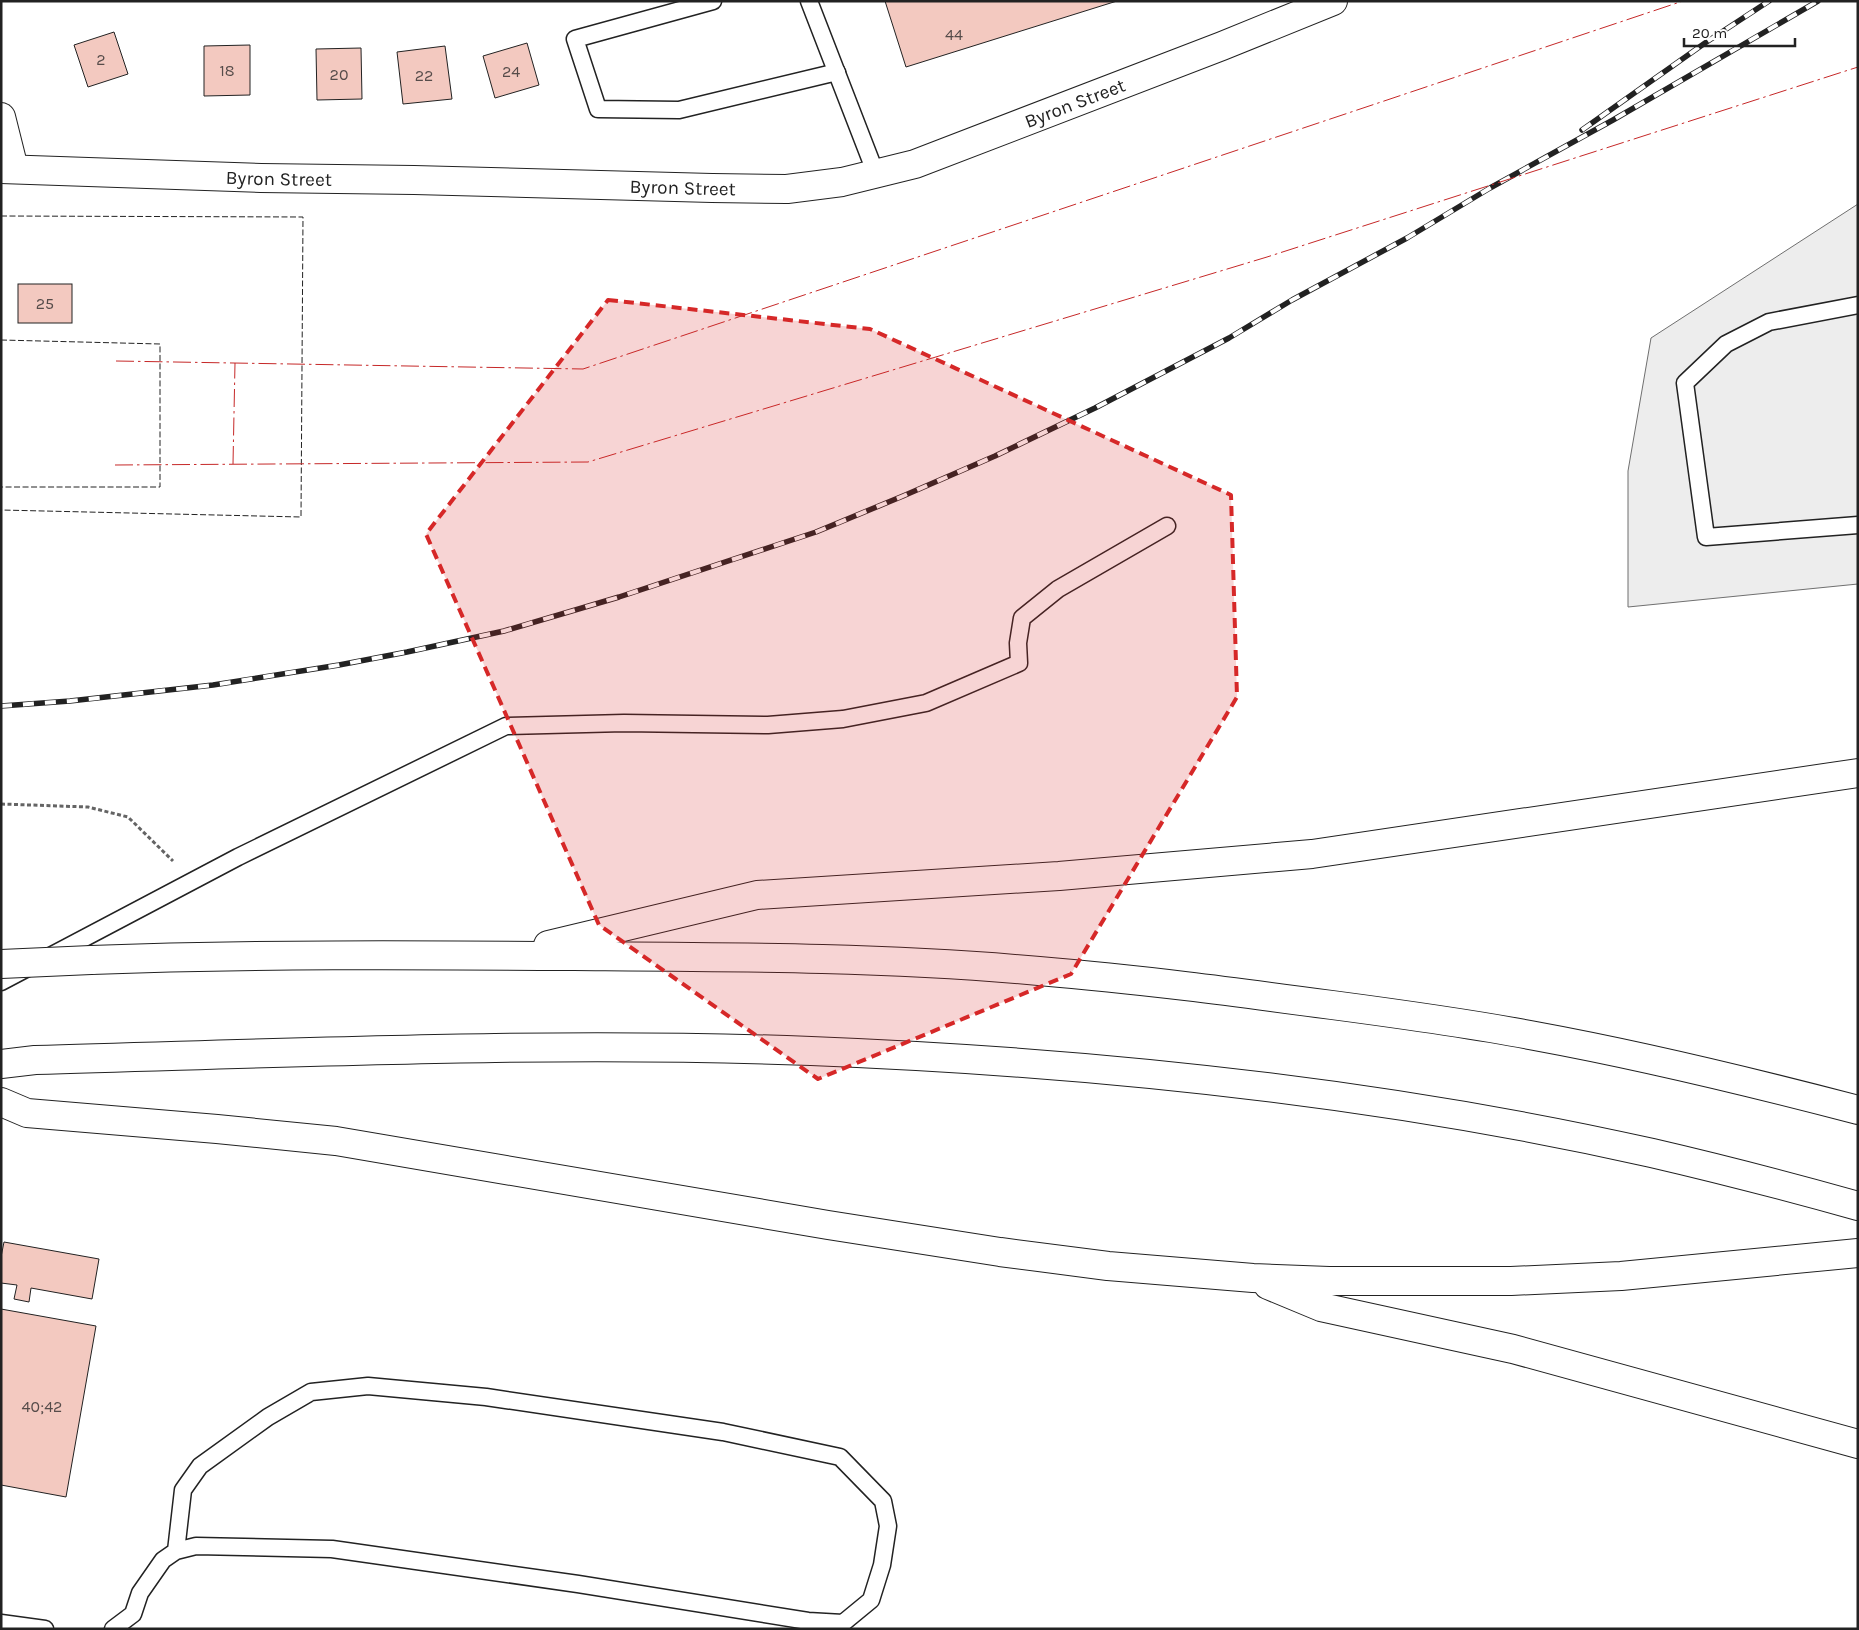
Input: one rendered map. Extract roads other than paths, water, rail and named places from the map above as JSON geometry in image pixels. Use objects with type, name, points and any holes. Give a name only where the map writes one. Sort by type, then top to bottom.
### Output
[{"type":"main road","name":"Byron Street","points":[[8,169],[261,178],[768,188],[787,188],[842,182],[915,164],[1222,46],[1333,1]]},
{"type":"main road","points":[[1,117],[8,169]]},
{"type":"main road","points":[[506,956],[757,895],[1059,876],[1312,854],[1858,773]]},
{"type":"main road","points":[[1,964],[200,956],[506,956],[784,958],[1038,970],[1245,993],[1441,1019],[1536,1036],[1736,1078],[1858,1110]]},
{"type":"main road","points":[[1,1064],[36,1060],[483,1047],[700,1048],[808,1051],[1043,1064],[1254,1085],[1439,1112],[1546,1131],[1652,1153],[1758,1178],[1858,1206]]},
{"type":"main road","points":[[1,1102],[27,1113],[336,1141],[808,1222],[1000,1252],[1108,1266],[1253,1278],[1329,1281],[1512,1281],[1621,1276],[1858,1253]]},
{"type":"main road","points":[[1253,1278],[1321,1307],[1513,1349],[1858,1444]]},
{"type":"lane","points":[[713,1],[575,39],[598,109],[679,110],[837,72]]},
{"type":"lane","points":[[809,1],[876,174]]},
{"type":"lane","points":[[1858,305],[1769,322],[1726,344],[1685,383],[1706,537],[1858,525]]},
{"type":"lane","points":[[1,982],[193,881],[506,726],[624,723],[768,724],[843,720],[926,703],[1019,663],[1018,643],[1022,618],[1058,589],[1167,526]]},
{"type":"lane","points":[[114,1629],[133,1614],[140,1593],[163,1560],[176,1551],[196,1546],[332,1549],[578,1584],[808,1621],[843,1623],[871,1600],[882,1566],[888,1526],[883,1501],[840,1457],[723,1432],[486,1397],[368,1386],[311,1392],[268,1417],[200,1466],[183,1490],[176,1551]]},
{"type":"lane","points":[[1,1623],[45,1629]]},
{"type":"railway","points":[[1582,130],[1705,43],[1769,1]]},
{"type":"railway","points":[[1,706],[70,701],[213,685],[407,652],[504,631],[619,597],[816,532],[995,456],[1095,408],[1229,338],[1292,300],[1407,238],[1490,188],[1613,120],[1818,1]]}]
